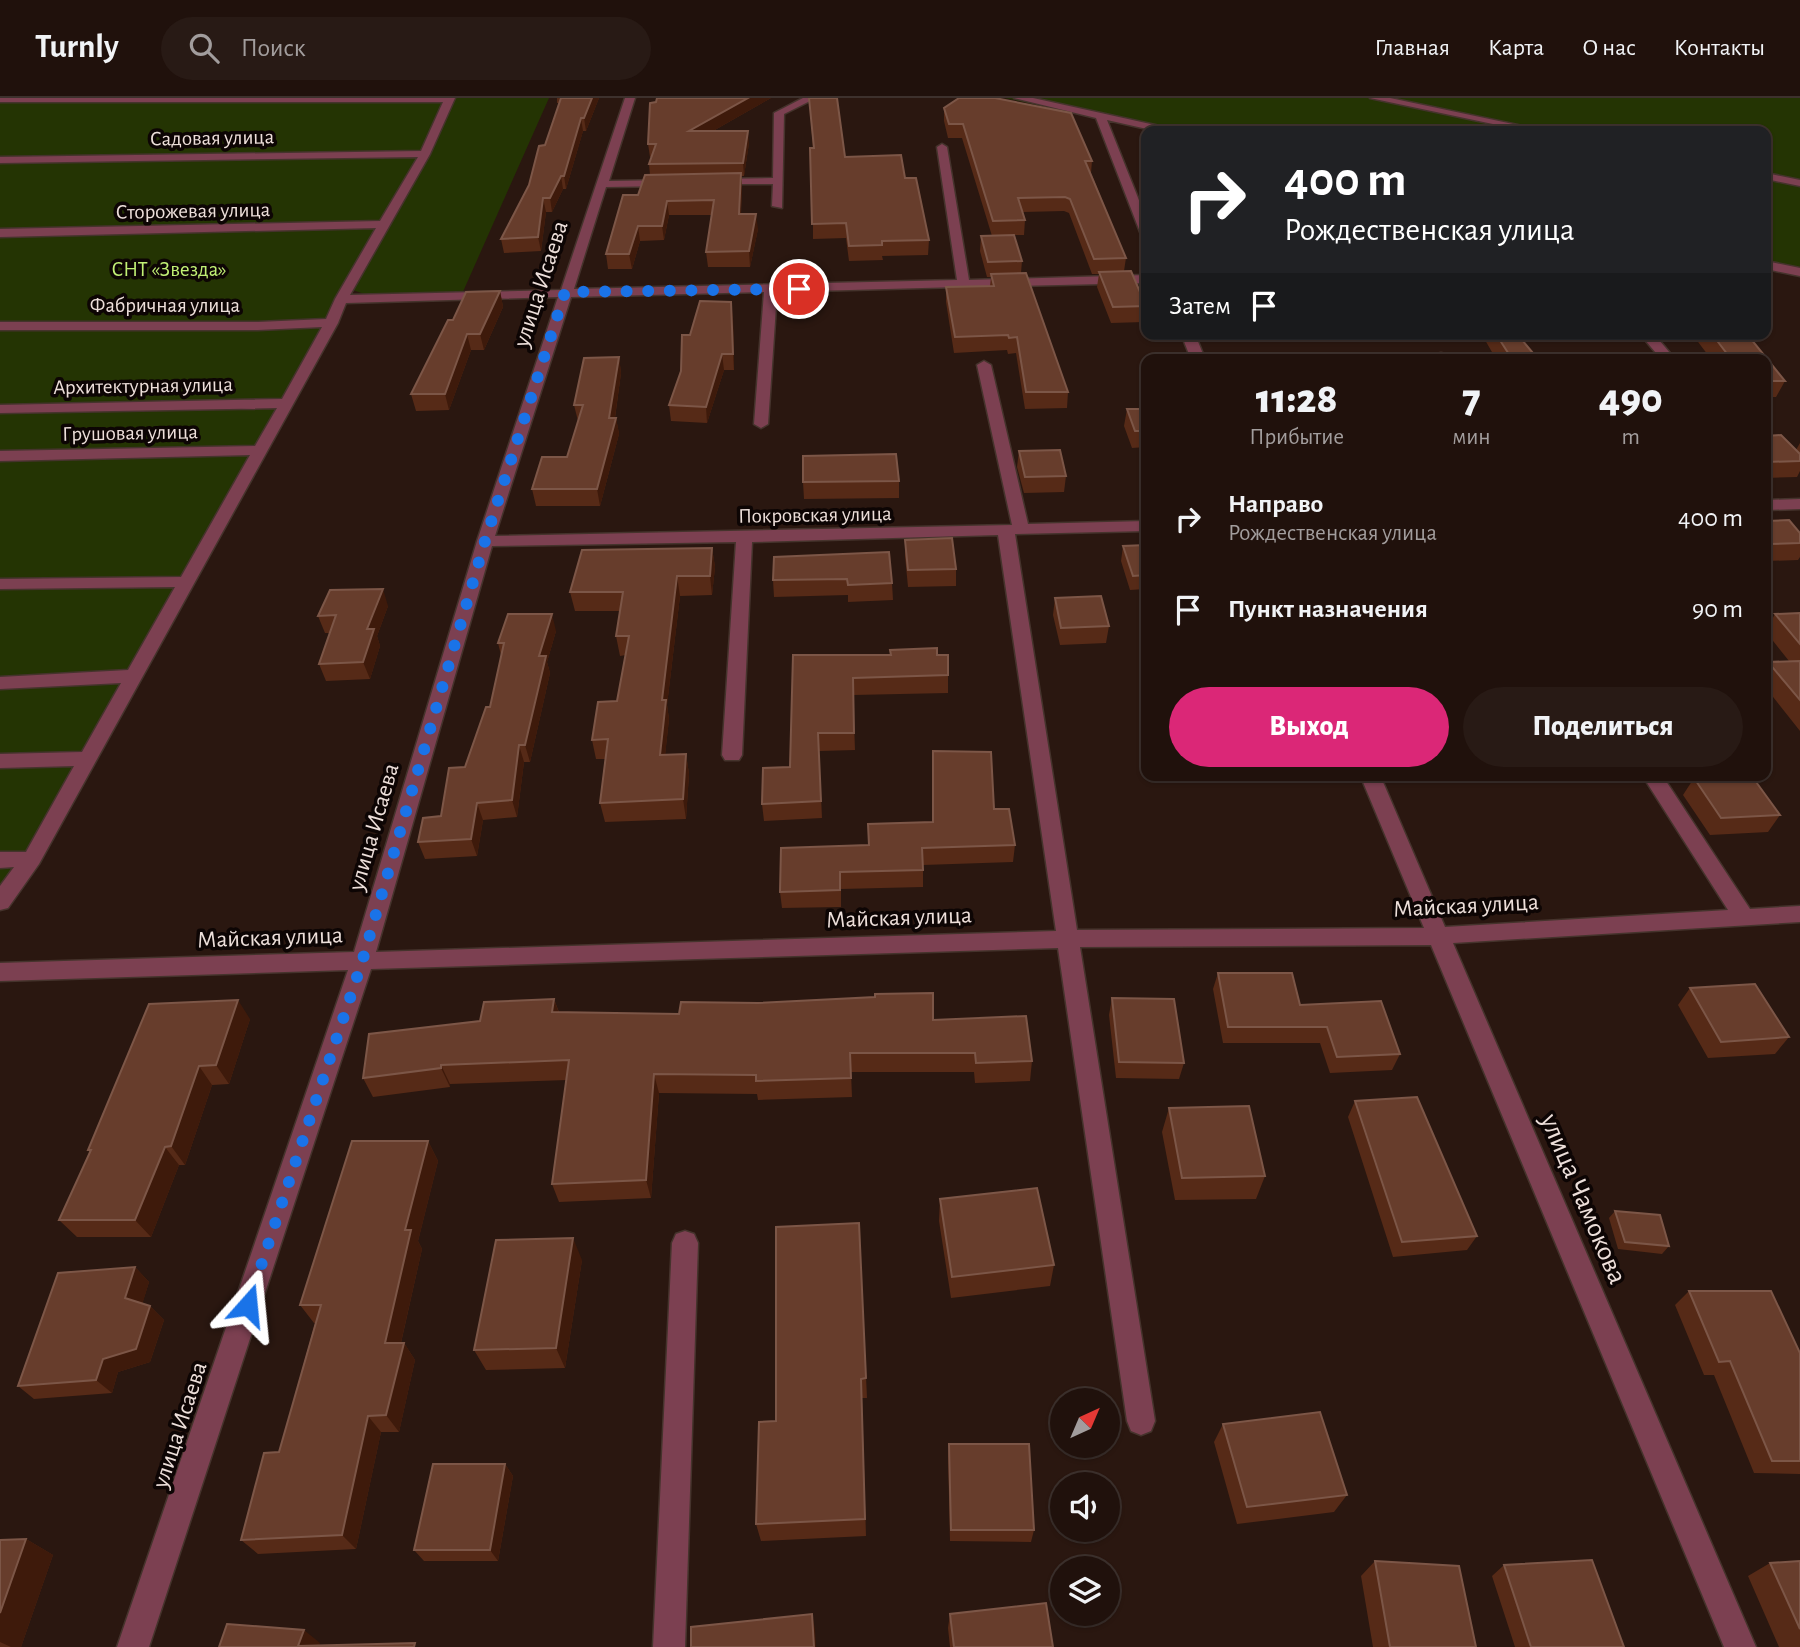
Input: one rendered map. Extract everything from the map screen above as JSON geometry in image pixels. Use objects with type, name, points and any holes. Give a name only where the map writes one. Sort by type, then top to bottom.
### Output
[{"type":"street","name":"улица Исаева","points":[[133,1647],[362,962],[485,541],[631,98]]},
{"type":"street","points":[[778,206],[779,113],[811,98]]},
{"type":"street","points":[[1019,98],[1146,126]]},
{"type":"street","points":[[1375,98],[1516,126]]},
{"type":"street","points":[[0,99],[450,99],[425,154],[341,299],[331,323],[32,859],[0,902]]},
{"type":"street","points":[[1100,116],[1141,219]]},
{"type":"street","points":[[942,147],[964,286]]},
{"type":"street","name":"Садовая улица","points":[[0,160],[425,154]]},
{"type":"street","points":[[1771,177],[1800,183]]},
{"type":"street","points":[[697,182],[779,181]]},
{"type":"street","points":[[602,184],[684,182]]},
{"type":"street","name":"Сторожевая улица","points":[[0,233],[289,229],[386,224]]},
{"type":"street","points":[[1771,266],[1800,272]]},
{"type":"street","points":[[341,299],[565,292],[964,286],[1141,279]]},
{"type":"street","points":[[761,424],[771,290]]},
{"type":"street","name":"Фабричная улица","points":[[0,326],[258,326],[331,323]]},
{"type":"street","points":[[1652,340],[1664,354]]},
{"type":"street","points":[[984,365],[1013,531],[1068,939],[1141,1421]]},
{"type":"street","name":"Архитектурная улица","points":[[0,409],[286,403]]},
{"type":"street","name":"Грушовая улица","points":[[0,456],[260,450]]},
{"type":"street","points":[[1771,505],[1800,504]]},
{"type":"street","name":"Покровская улица","points":[[485,541],[1141,526]]},
{"type":"street","points":[[732,755],[744,537]]},
{"type":"street","points":[[0,584],[187,582]]},
{"type":"street","points":[[0,682],[134,676]]},
{"type":"street","points":[[0,761],[88,759]]},
{"type":"street","name":"улица Чамокова","points":[[1372,781],[1740,1647]]},
{"type":"street","points":[[1656,781],[1744,916]]},
{"type":"street","points":[[0,860],[32,859]]},
{"type":"street","name":"Майская улица","points":[[0,972],[1068,939],[1436,936],[1744,916],[1797,919]]},
{"type":"street","points":[[669,1647],[685,1243]]},
{"type":"green space","name":"СНТ «Звезда»","points":[[0,98],[549,98],[462,294],[367,295],[350,289],[158,638],[0,910]]},
{"type":"green space","points":[[1005,98],[1800,98],[1800,275],[1771,268],[1771,126],[1141,128]]},
{"type":"building","points":[[561,98],[592,98],[584,118],[581,118],[564,176],[561,176],[550,198],[543,198],[538,237],[501,239],[529,185],[539,146],[545,145]]},
{"type":"building","points":[[657,98],[748,98],[689,131],[748,131],[743,163],[649,164],[656,144],[648,144],[650,103],[656,102]]},
{"type":"building","points":[[809,98],[837,98],[845,157],[901,155],[905,178],[916,178],[929,240],[882,241],[882,245],[849,246],[846,223],[812,224],[810,148],[814,148]]},
{"type":"building","points":[[959,98],[995,98],[1071,113],[1092,161],[1085,161],[1126,258],[1094,259],[1070,199],[1065,197],[1018,198],[1025,220],[993,221],[963,124],[949,124],[944,108]]},
{"type":"building","points":[[741,173],[739,214],[756,214],[749,251],[706,252],[714,200],[667,201],[662,226],[638,226],[629,254],[606,254],[623,195],[638,195],[645,175]]},
{"type":"building","points":[[1014,235],[1022,261],[988,262],[981,236]]},
{"type":"building","points":[[1131,271],[1141,294],[1141,306],[1113,307],[1099,272]]},
{"type":"building","points":[[1026,273],[1068,392],[1026,392],[1017,337],[955,337],[946,287],[994,286],[991,274]]},
{"type":"building","points":[[500,291],[480,334],[467,334],[445,394],[411,394],[448,320],[453,320],[466,292]]},
{"type":"building","points":[[700,301],[731,302],[733,354],[722,354],[706,407],[669,405],[681,371],[682,335],[690,335]]},
{"type":"building","points":[[1500,340],[1522,340],[1534,354],[1509,354]]},
{"type":"building","points":[[1717,340],[1752,340],[1763,354],[1727,354]]},
{"type":"building","points":[[619,357],[609,418],[616,418],[597,489],[532,489],[542,457],[567,457],[583,405],[574,405],[584,358]]},
{"type":"building","points":[[1771,364],[1785,381],[1771,381]]},
{"type":"building","points":[[1127,409],[1141,409],[1141,431],[1135,431]]},
{"type":"building","points":[[1781,435],[1800,454],[1800,461],[1771,462],[1771,436]]},
{"type":"building","points":[[1060,450],[1066,476],[1025,477],[1019,451]]},
{"type":"building","points":[[896,454],[899,481],[803,482],[803,456]]},
{"type":"building","points":[[1789,520],[1800,533],[1800,543],[1771,544],[1771,521]]},
{"type":"building","points":[[952,538],[956,569],[908,570],[905,540]]},
{"type":"building","points":[[1141,545],[1141,575],[1133,576],[1123,546]]},
{"type":"building","points":[[712,548],[710,576],[677,576],[662,700],[666,700],[660,755],[686,754],[683,799],[600,803],[608,739],[592,740],[598,702],[617,701],[629,636],[616,636],[623,592],[570,592],[582,550]]},
{"type":"building","points":[[889,552],[892,583],[848,585],[847,579],[773,580],[774,557]]},
{"type":"building","points":[[383,589],[367,629],[374,629],[363,662],[319,664],[336,615],[318,616],[330,590]]},
{"type":"building","points":[[1101,596],[1109,626],[1061,628],[1055,598]]},
{"type":"building","points":[[1800,613],[1800,644],[1775,614]]},
{"type":"building","points":[[508,614],[552,614],[539,656],[546,656],[525,745],[519,745],[512,800],[477,803],[471,839],[418,842],[423,818],[441,816],[449,768],[465,767],[486,707],[490,707],[504,643],[498,643]]},
{"type":"building","points":[[937,648],[937,655],[948,655],[948,675],[853,678],[854,733],[818,733],[821,801],[762,804],[763,768],[790,767],[793,655],[891,655],[890,650]]},
{"type":"building","points":[[1800,661],[1800,700],[1771,666],[1771,662]]},
{"type":"building","points":[[933,751],[991,752],[994,809],[1009,809],[1015,845],[922,848],[923,870],[840,872],[840,890],[780,892],[781,848],[869,845],[868,824],[933,822]]},
{"type":"building","points":[[1696,781],[1755,781],[1780,815],[1721,818]]},
{"type":"building","points":[[1218,973],[1292,973],[1300,1005],[1381,1001],[1400,1054],[1337,1057],[1327,1027],[1228,1027]]},
{"type":"building","points":[[1755,984],[1789,1037],[1721,1042],[1690,988]]},
{"type":"building","points":[[933,993],[933,1020],[1026,1016],[1032,1061],[976,1063],[975,1053],[850,1053],[851,1078],[756,1081],[756,1075],[654,1074],[646,1180],[552,1184],[569,1060],[441,1065],[441,1068],[363,1078],[369,1034],[480,1021],[484,1002],[554,999],[552,1012],[679,1014],[681,1002],[758,1003],[875,997],[875,994]]},
{"type":"building","points":[[1112,998],[1174,999],[1184,1063],[1119,1062]]},
{"type":"building","points":[[238,1000],[216,1065],[199,1066],[171,1146],[165,1147],[135,1220],[59,1220],[91,1150],[88,1150],[149,1004]]},
{"type":"building","points":[[1417,1097],[1477,1236],[1402,1242],[1355,1101]]},
{"type":"building","points":[[1249,1106],[1265,1176],[1182,1178],[1169,1108]]},
{"type":"building","points":[[352,1141],[428,1141],[405,1230],[411,1230],[385,1343],[404,1343],[386,1415],[368,1416],[342,1535],[241,1540],[264,1453],[279,1452],[321,1305],[300,1305]]},
{"type":"building","points":[[1037,1188],[1054,1265],[952,1277],[940,1199]]},
{"type":"building","points":[[1615,1211],[1660,1215],[1669,1246],[1625,1242]]},
{"type":"building","points":[[859,1223],[866,1378],[861,1379],[865,1519],[756,1524],[759,1422],[776,1421],[776,1227]]},
{"type":"building","points":[[573,1238],[556,1348],[474,1350],[496,1240]]},
{"type":"building","points":[[135,1267],[125,1298],[150,1306],[136,1349],[103,1359],[96,1380],[18,1386],[58,1273]]},
{"type":"building","points":[[1689,1291],[1771,1291],[1800,1353],[1800,1461],[1772,1461],[1730,1361],[1719,1362]]},
{"type":"building","points":[[1320,1412],[1347,1495],[1247,1507],[1223,1424]]},
{"type":"building","points":[[949,1444],[1029,1444],[1034,1530],[951,1530]]},
{"type":"building","points":[[433,1464],[505,1464],[490,1550],[414,1550]]},
{"type":"building","points":[[26,1539],[0,1613],[0,1540]]},
{"type":"building","points":[[1592,1560],[1624,1647],[1531,1647],[1504,1565]]},
{"type":"building","points":[[1375,1561],[1459,1566],[1476,1647],[1390,1647]]},
{"type":"building","points":[[1800,1561],[1800,1629],[1770,1563]]},
{"type":"building","points":[[1046,1603],[1053,1647],[954,1647],[950,1614]]},
{"type":"building","points":[[812,1614],[814,1647],[691,1647],[691,1627]]},
{"type":"building","points":[[227,1624],[304,1630],[298,1646],[415,1643],[414,1647],[219,1647]]},
{"type":"route","points":[[248,1305],[362,962],[485,541],[565,292],[799,289]]}]
